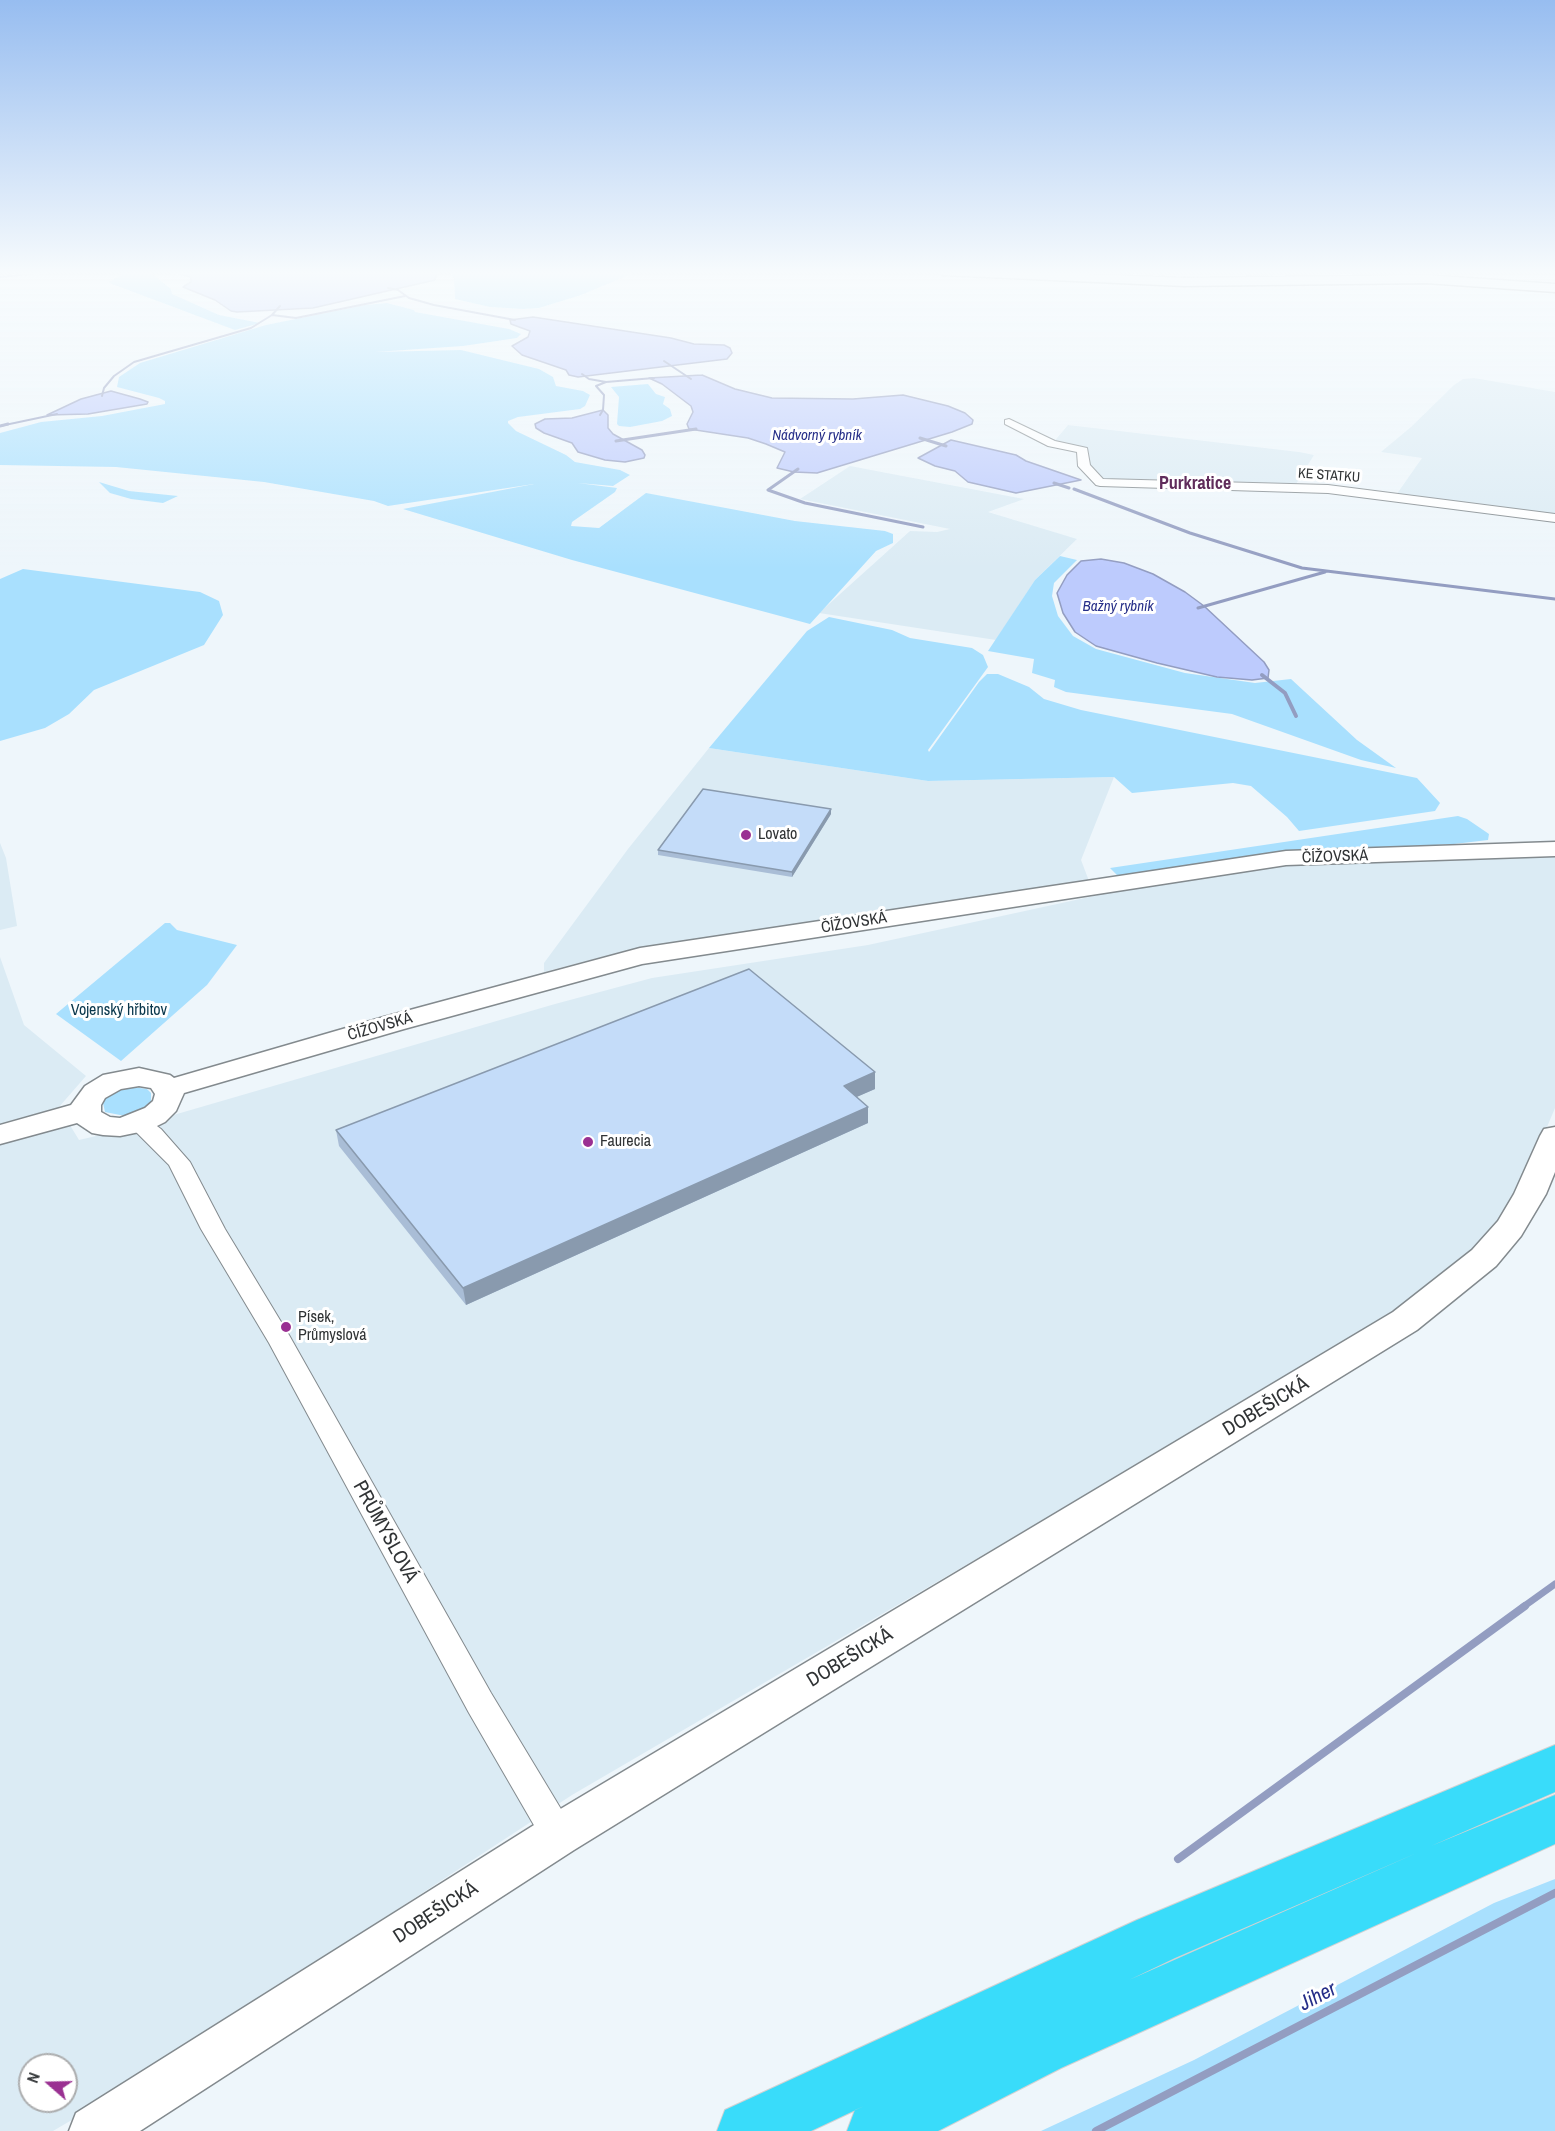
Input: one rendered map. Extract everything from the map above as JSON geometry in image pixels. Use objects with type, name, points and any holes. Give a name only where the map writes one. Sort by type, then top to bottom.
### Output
[{"type":"highway","points":[[746,2131],[1156,1939],[1555,1768]]},
{"type":"highway","points":[[876,2131],[1041,2048],[1447,1865],[1555,1819]]},
{"type":"street","name":"KE STATKU","points":[[1009,422],[1052,444],[1083,450],[1084,466],[1100,482],[1328,489],[1555,518]]},
{"type":"street","name":"ČÍŽOVSKÁ","points":[[168,1089],[394,1023],[640,956],[1286,858],[1555,849]]},
{"type":"street","points":[[154,1078],[168,1089],[170,1094],[166,1105],[155,1115],[138,1123],[120,1127],[103,1126],[91,1120],[85,1111],[89,1098],[95,1092],[121,1079],[154,1078]]},
{"type":"street","points":[[0,1135],[85,1111]]},
{"type":"street","name":"PRŮMYSLOVÁ","points":[[138,1123],[153,1134],[179,1162],[213,1229],[280,1341],[480,1703],[558,1835]]},
{"type":"street","name":"DOBEŠICKÁ","points":[[93,2131],[558,1835],[1405,1321],[1484,1258],[1510,1228],[1530,1194],[1555,1136]]},
{"type":"shaded area","points":[[1474,378],[1555,392],[1555,518],[1394,498],[1422,458],[1381,452],[1411,427],[1454,385],[1463,379]]},
{"type":"shaded area","points":[[1068,425],[1314,455],[1293,489],[1100,482],[1081,452],[1052,444]]},
{"type":"shaded area","points":[[850,466],[1024,499],[988,512],[1077,539],[1035,580],[996,640],[819,613],[910,531],[937,532],[950,529],[800,499]]},
{"type":"shaded area","points":[[709,748],[928,781],[1114,777],[1081,860],[1089,881],[641,947],[544,972],[544,963],[628,849]]},
{"type":"shaded area","points":[[0,843],[6,858],[17,926],[0,930]]},
{"type":"shaded area","points":[[1555,855],[1555,1108],[1520,1191],[1498,1225],[1474,1251],[1393,1311],[1300,1370],[572,1795],[106,2100],[53,2131],[0,2131],[0,957],[24,1025],[86,1076],[59,1107],[79,1140],[122,1130],[652,978],[868,945],[1117,891],[1291,865]]},
{"type":"green space","points":[[129,370],[542,370],[553,377],[556,386],[583,391],[590,395],[585,406],[580,409],[518,417],[508,423],[516,431],[566,455],[575,462],[620,470],[630,475],[613,486],[578,483],[617,488],[615,492],[572,522],[571,526],[599,528],[646,493],[795,521],[885,531],[893,534],[893,543],[876,551],[810,624],[572,560],[403,509],[534,484],[388,506],[374,501],[264,482],[116,467],[0,465],[0,433],[41,422],[102,416],[165,404],[165,401],[159,398],[117,387],[119,377]]},
{"type":"green space","points":[[648,384],[656,394],[665,397],[663,404],[670,409],[672,416],[662,421],[630,427],[619,426],[617,424],[619,397],[611,387]]},
{"type":"green space","points":[[99,482],[129,491],[178,496],[163,503],[131,499],[110,493]]},
{"type":"green space","points":[[1060,556],[1077,560],[1054,583],[1052,596],[1058,616],[1073,636],[1096,649],[1185,673],[1255,683],[1291,679],[1357,740],[1396,768],[1361,760],[1232,714],[1066,692],[1054,687],[1055,680],[1032,673],[1034,659],[988,651],[1035,580]]},
{"type":"green space","points":[[23,569],[200,592],[219,601],[223,615],[204,645],[94,690],[69,714],[45,728],[0,741],[0,579]]},
{"type":"green space","points":[[829,617],[892,630],[910,638],[972,648],[983,655],[988,667],[928,750],[929,752],[979,682],[987,674],[998,674],[1029,687],[1044,699],[1081,710],[1417,778],[1440,803],[1435,811],[1299,831],[1287,817],[1251,786],[1233,783],[1132,793],[1114,777],[928,781],[709,748],[807,631]]},
{"type":"green space","points":[[1458,816],[1467,819],[1489,834],[1488,840],[1340,850],[1119,877],[1110,868]]},
{"type":"green space","name":"Vojenský hřbitov","points":[[165,923],[170,923],[177,930],[237,945],[207,985],[121,1061],[56,1014]]},
{"type":"green space","points":[[133,1087],[147,1089],[151,1093],[151,1102],[147,1107],[125,1116],[105,1112],[103,1103],[105,1098],[117,1090]]},
{"type":"green space","points":[[1555,1879],[1555,2131],[1041,2131],[1194,2060],[1494,1903]]},
{"type":"water","points":[[566,370],[632,370],[578,377],[569,375]]},
{"type":"water","name":"Nádvorný rybník","points":[[702,375],[735,389],[772,398],[853,399],[903,395],[948,406],[965,413],[973,420],[972,424],[952,432],[817,473],[794,472],[777,468],[785,452],[766,444],[748,438],[689,429],[687,424],[693,412],[691,406],[662,384],[649,378]]},
{"type":"water","points":[[111,391],[148,402],[88,414],[47,415],[81,399]]},
{"type":"water","points":[[603,410],[608,415],[608,428],[613,434],[642,450],[644,458],[625,462],[605,460],[578,452],[572,443],[544,433],[536,428],[535,424],[545,419],[572,418]]},
{"type":"water","points":[[951,440],[1016,455],[1026,461],[1081,480],[1016,493],[968,482],[955,471],[935,466],[918,458]]},
{"type":"water","name":"Bažný rybník","points":[[1101,559],[1124,563],[1153,574],[1185,592],[1204,606],[1264,662],[1269,670],[1268,678],[1252,680],[1217,677],[1157,663],[1096,646],[1075,632],[1063,613],[1057,593],[1067,575],[1081,561]]},
{"type":"building","name":"Lovato","points":[[703,789],[831,809],[792,872],[658,850]]},
{"type":"building","name":"Faurecia","points":[[749,969],[875,1072],[844,1086],[868,1107],[463,1288],[336,1130]]},
{"type":"waterway","points":[[102,396],[104,388],[122,370]]},
{"type":"waterway","points":[[678,370],[691,379]]},
{"type":"waterway","points":[[582,374],[589,379],[606,382]]},
{"type":"waterway","points":[[606,382],[654,378]]},
{"type":"waterway","points":[[600,415],[603,410],[604,395],[596,386],[606,382]]},
{"type":"waterway","points":[[8,424],[0,426],[57,414]]},
{"type":"waterway","points":[[616,441],[696,429]]},
{"type":"waterway","points":[[920,438],[946,446]]},
{"type":"waterway","points":[[798,469],[768,490],[805,503],[923,527]]},
{"type":"waterway","points":[[1054,483],[1069,488]]},
{"type":"waterway","points":[[1074,489],[1190,533],[1302,568],[1555,599]]},
{"type":"waterway","points":[[1198,608],[1325,572]]},
{"type":"waterway","points":[[1262,675],[1285,693],[1296,716]]},
{"type":"waterway","points":[[1523,1607],[1555,1584]]},
{"type":"waterway","points":[[1178,1859],[1525,1606]]},
{"type":"waterway","name":"Jiher","points":[[1096,2131],[1555,1893]]},
{"type":"place","name":"Lovato","points":[[746,835]]},
{"type":"place","name":"Faurecia","points":[[588,1142]]},
{"type":"place","name":"Písek, Průmyslová","points":[[286,1327]]},
{"type":"district","name":"Purkratice","points":[[1195,484]]}]
